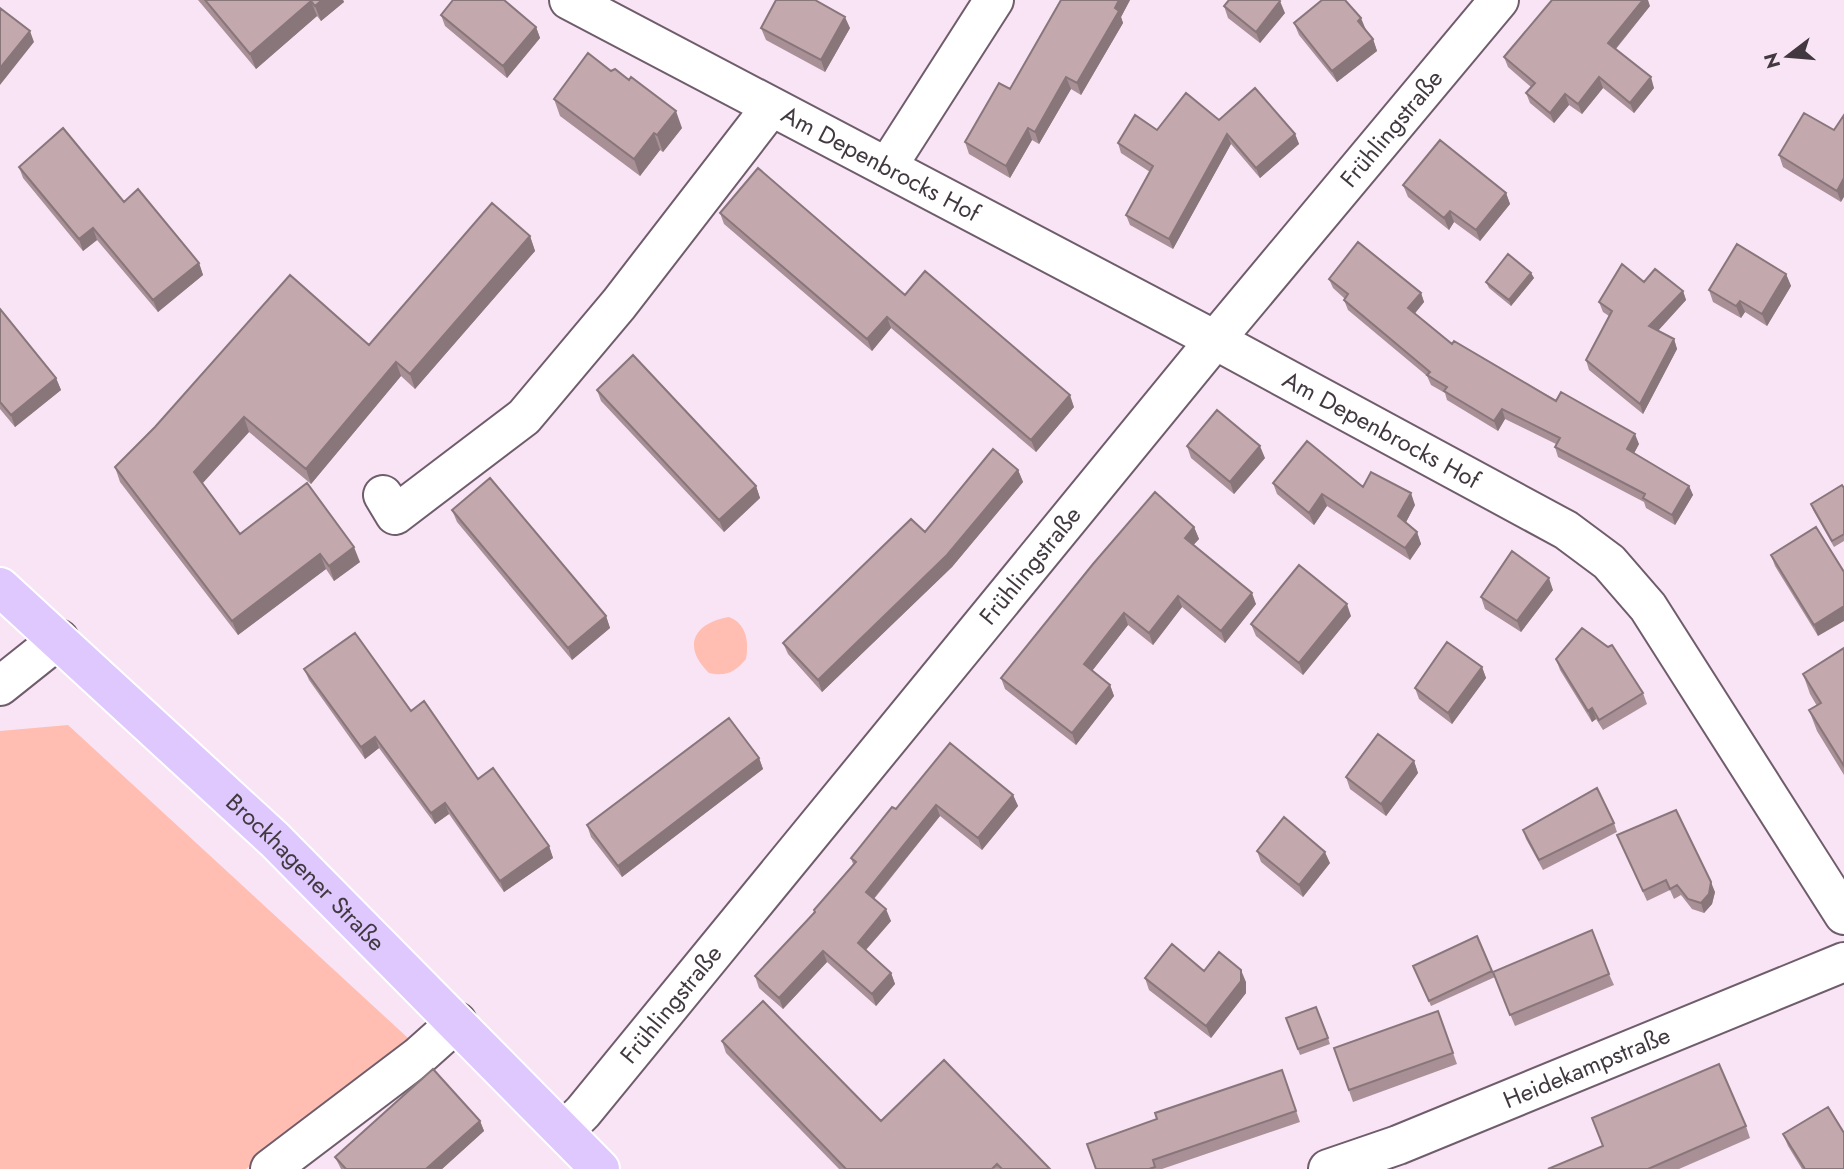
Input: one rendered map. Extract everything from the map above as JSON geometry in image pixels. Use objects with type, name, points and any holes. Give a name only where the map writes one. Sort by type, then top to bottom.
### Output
[{"type":"main road","name":"Brockhagener Straße","points":[[0,587],[275,840],[600,1169]]},
{"type":"street","name":"Am Depenbrocks Hof","points":[[569,0],[1215,340],[1566,530],[1609,562],[1648,607],[1844,915]]},
{"type":"street","points":[[887,167],[994,0]]},
{"type":"street","name":"Frühlingstraße","points":[[564,1131],[583,1112],[1215,340],[1499,0]]},
{"type":"street","name":"Am Depenbrocks Hof","points":[[383,495],[395,515],[524,417],[620,304],[771,107]]},
{"type":"street","points":[[0,686],[59,639]]},
{"type":"street","name":"Heidekampstraße","points":[[1328,1169],[1405,1157],[1844,962]]},
{"type":"street","points":[[270,1169],[419,1056],[457,1022]]},
{"type":"shaded area","points":[[729,617],[743,629],[747,646],[746,659],[730,672],[709,673],[696,654],[695,638],[707,625]]},
{"type":"shaded area","points":[[68,725],[408,1038],[246,1169],[0,1169],[0,731]]},
{"type":"building","points":[[205,0],[322,0],[315,6],[311,1],[250,54]]},
{"type":"building","points":[[453,0],[504,0],[536,27],[503,66],[441,15]]},
{"type":"building","points":[[776,0],[815,0],[845,17],[821,60],[761,28]]},
{"type":"building","points":[[1061,0],[1119,0],[1115,8],[1119,11],[1077,83],[1066,77],[1035,132],[1028,128],[1006,166],[965,142],[999,83],[1010,89]]},
{"type":"building","points":[[1229,0],[1280,1],[1256,32],[1224,6]]},
{"type":"building","points":[[1322,0],[1345,0],[1361,18],[1358,21],[1373,39],[1332,71],[1294,23]]},
{"type":"building","points":[[1552,0],[1643,0],[1608,43],[1651,77],[1630,103],[1599,77],[1578,104],[1565,94],[1550,113],[1526,93],[1535,83],[1504,57]]},
{"type":"building","points":[[0,8],[30,31],[0,68]]},
{"type":"building","points":[[588,53],[611,71],[615,69],[629,80],[631,77],[676,111],[634,159],[554,99]]},
{"type":"building","points":[[1255,88],[1295,134],[1256,168],[1227,134],[1169,239],[1126,215],[1153,166],[1118,143],[1135,115],[1157,130],[1186,93],[1219,120]]},
{"type":"building","points":[[1804,113],[1834,130],[1844,115],[1844,178],[1837,191],[1779,155]]},
{"type":"building","points":[[63,128],[124,202],[138,189],[199,263],[153,300],[93,228],[79,239],[19,167]]},
{"type":"building","points":[[1440,140],[1506,193],[1476,230],[1450,211],[1444,218],[1403,185]]},
{"type":"building","points":[[758,168],[905,295],[925,271],[1070,395],[1031,440],[887,317],[867,339],[720,213]]},
{"type":"building","points":[[492,203],[530,236],[410,374],[396,362],[306,469],[244,417],[194,472],[240,534],[307,483],[354,547],[329,566],[320,554],[232,621],[115,467],[155,427],[290,275],[369,345]]},
{"type":"building","points":[[1358,242],[1421,293],[1408,308],[1452,344],[1454,341],[1556,401],[1561,392],[1635,434],[1627,449],[1689,486],[1672,515],[1643,498],[1645,494],[1555,447],[1560,438],[1502,409],[1494,421],[1444,391],[1447,387],[1427,375],[1430,372],[1344,300],[1348,294],[1329,279]]},
{"type":"building","points":[[1737,244],[1786,274],[1762,314],[1740,301],[1736,306],[1709,290]]},
{"type":"building","points":[[1508,254],[1531,273],[1509,300],[1486,282]]},
{"type":"building","points":[[1622,264],[1644,282],[1655,269],[1683,291],[1649,326],[1674,339],[1640,404],[1586,360],[1612,311],[1599,302]]},
{"type":"building","points":[[0,309],[56,378],[11,415],[0,402]]},
{"type":"building","points":[[633,355],[756,486],[719,520],[597,390]]},
{"type":"building","points":[[1217,410],[1260,446],[1230,482],[1187,446]]},
{"type":"building","points":[[1307,441],[1363,487],[1371,472],[1411,493],[1398,516],[1417,532],[1405,548],[1322,494],[1309,513],[1273,483]]},
{"type":"building","points":[[993,449],[1018,470],[947,555],[818,680],[783,643],[911,519],[925,532]]},
{"type":"building","points":[[490,478],[606,616],[568,648],[452,510]]},
{"type":"building","points":[[1842,485],[1844,534],[1832,541],[1811,504]]},
{"type":"building","points":[[1155,492],[1194,527],[1185,538],[1252,593],[1221,631],[1178,596],[1149,633],[1124,613],[1084,664],[1110,685],[1072,733],[1001,678]]},
{"type":"building","points":[[1816,527],[1844,572],[1844,606],[1814,625],[1771,555]]},
{"type":"building","points":[[1512,551],[1549,578],[1517,621],[1481,597]]},
{"type":"building","points":[[1299,565],[1347,604],[1299,663],[1251,624]]},
{"type":"building","points":[[1582,628],[1608,647],[1612,645],[1643,693],[1599,720],[1592,708],[1588,711],[1556,659]]},
{"type":"building","points":[[355,633],[411,711],[424,701],[478,779],[493,768],[549,846],[500,881],[445,803],[431,813],[375,737],[361,747],[304,669]]},
{"type":"building","points":[[1447,642],[1482,667],[1448,713],[1415,688]]},
{"type":"building","points":[[1844,648],[1844,766],[1809,710],[1821,703],[1803,674]]},
{"type":"building","points":[[729,718],[759,758],[618,866],[587,825]]},
{"type":"building","points":[[1378,734],[1414,761],[1381,804],[1346,777]]},
{"type":"building","points":[[950,743],[1013,795],[978,838],[936,805],[866,892],[886,909],[858,943],[891,973],[872,994],[823,951],[779,998],[755,976],[815,912],[856,862],[851,858],[892,807],[896,809]]},
{"type":"building","points":[[1597,788],[1614,823],[1539,860],[1523,830]]},
{"type":"building","points":[[1676,810],[1711,882],[1709,894],[1701,903],[1688,899],[1677,885],[1670,889],[1666,880],[1643,891],[1617,835]]},
{"type":"building","points":[[1284,817],[1325,852],[1299,885],[1257,851]]},
{"type":"building","points":[[1592,930],[1609,974],[1510,1015],[1493,972]]},
{"type":"building","points":[[1477,936],[1492,971],[1429,1001],[1413,966]]},
{"type":"building","points":[[1172,944],[1204,971],[1219,952],[1241,970],[1241,981],[1206,1026],[1145,978]]},
{"type":"building","points":[[763,1001],[881,1121],[944,1060],[1050,1169],[1002,1169],[997,1164],[992,1169],[846,1169],[722,1041]]},
{"type":"building","points":[[1316,1007],[1328,1038],[1298,1049],[1286,1018]]},
{"type":"building","points":[[1438,1011],[1453,1053],[1349,1090],[1334,1048]]},
{"type":"building","points":[[1719,1064],[1746,1126],[1648,1169],[1548,1169],[1603,1146],[1592,1118]]},
{"type":"building","points":[[433,1069],[480,1121],[426,1169],[346,1169],[335,1157]]},
{"type":"building","points":[[1282,1070],[1296,1111],[1153,1160],[1155,1167],[1149,1169],[1096,1169],[1087,1144],[1157,1119],[1155,1113]]},
{"type":"building","points":[[1828,1107],[1844,1133],[1844,1169],[1805,1169],[1783,1134]]}]
